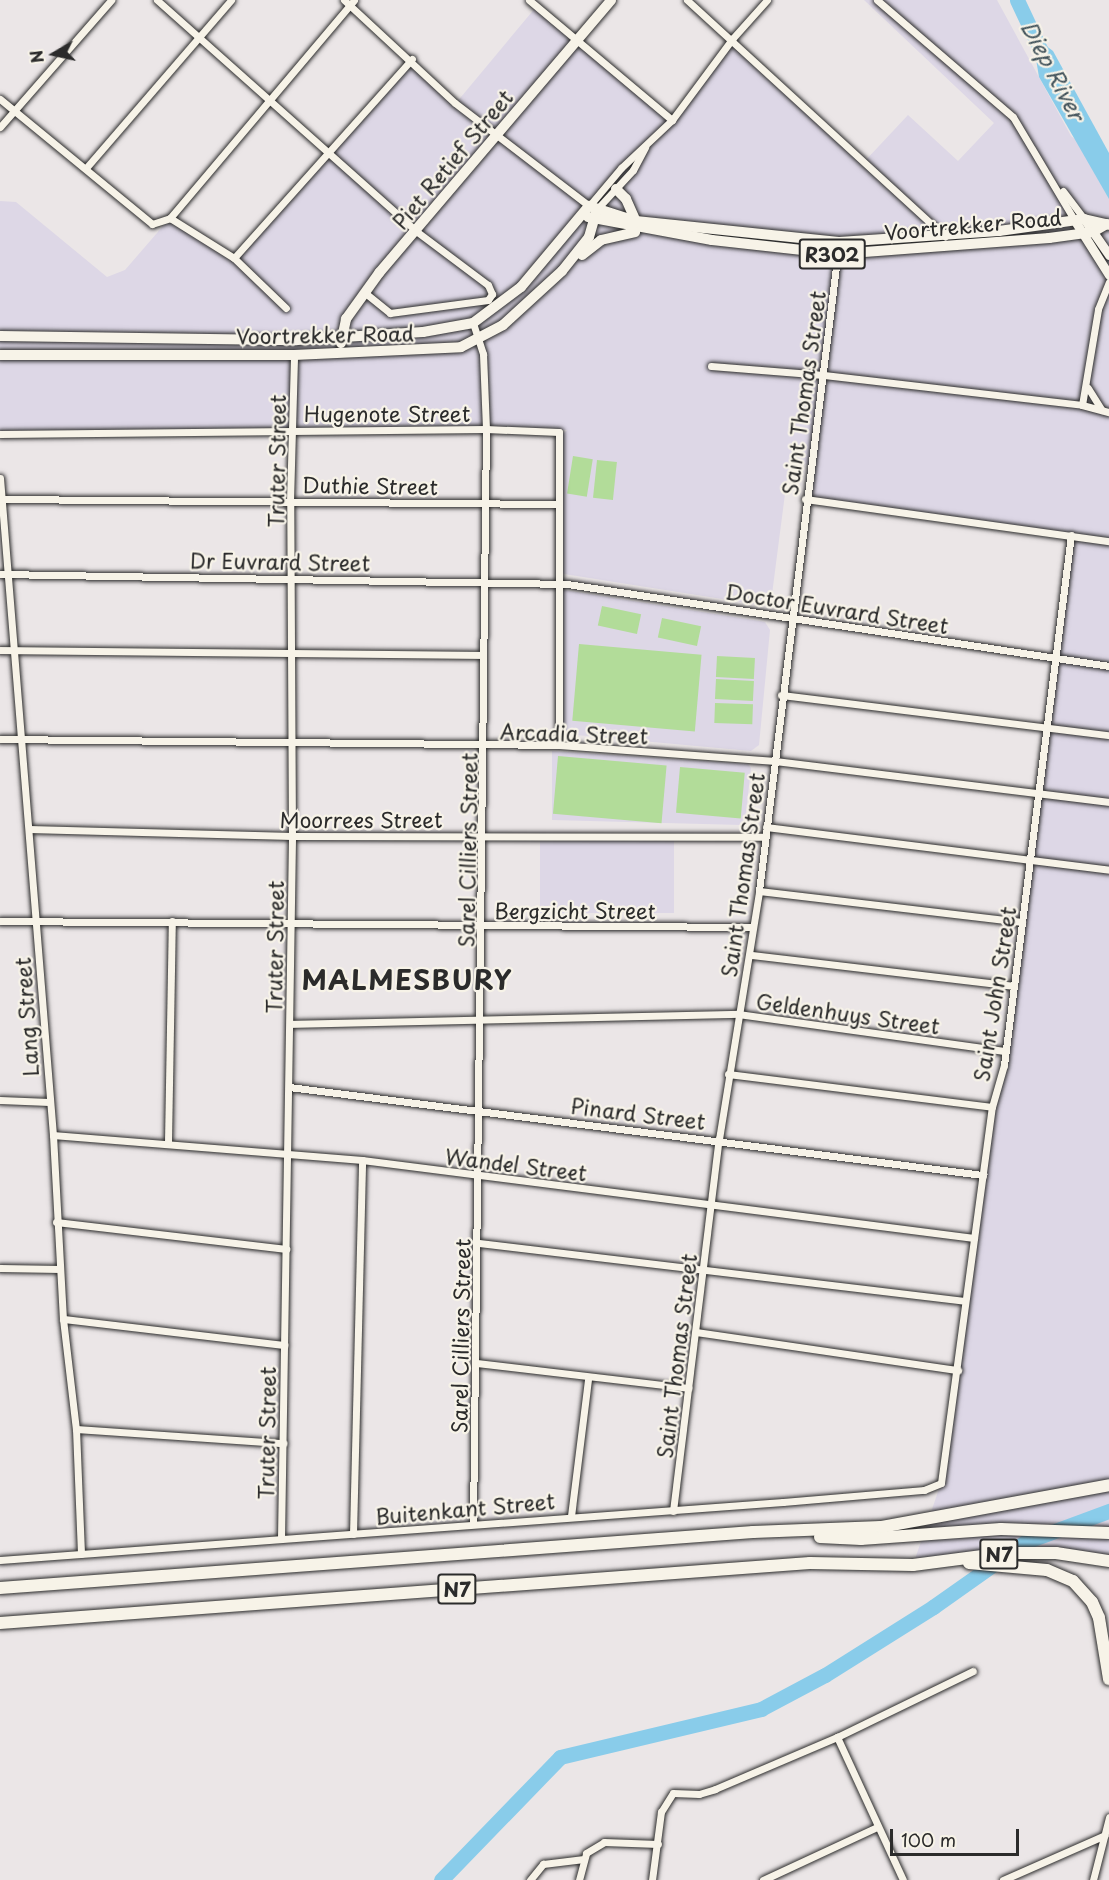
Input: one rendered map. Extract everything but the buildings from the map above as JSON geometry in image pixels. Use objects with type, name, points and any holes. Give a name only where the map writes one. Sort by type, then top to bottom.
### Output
[{"type":"highway","points":[[753,1533],[881,1527],[1109,1485]]},
{"type":"highway","name":"N7","points":[[0,1588],[753,1533],[861,1539],[1001,1529],[1109,1533]]},
{"type":"highway","name":"N7","points":[[0,1623],[810,1563],[914,1565],[1005,1553],[1056,1553],[1109,1561]]},
{"type":"highway","points":[[943,1561],[1047,1569],[1073,1581],[1092,1602],[1100,1618],[1109,1679]]},
{"type":"main road","name":"Piet Retief Street","points":[[341,353],[341,338],[346,319],[364,292],[495,136],[578,43],[611,0]]},
{"type":"main road","points":[[616,189],[626,199],[636,221]]},
{"type":"main road","name":"Voortrekker Road","points":[[590,212],[636,221],[838,248],[1080,220],[1108,225]]},
{"type":"main road","name":"Voortrekker Road","points":[[590,212],[647,230],[838,248],[954,248],[1088,233],[1108,225]]},
{"type":"main road","name":"Voortrekker Road","points":[[0,355],[294,355],[435,350],[481,340],[514,316],[562,271],[589,237],[590,212]]},
{"type":"main road","points":[[473,323],[521,287],[590,212]]},
{"type":"main road","points":[[1080,220],[1109,275]]},
{"type":"main road","points":[[562,271],[601,240],[647,230]]},
{"type":"main road","points":[[1088,233],[1109,255]]},
{"type":"main road","name":"Voortrekker Road","points":[[0,336],[341,338],[473,323]]},
{"type":"street","points":[[0,127],[111,0]]},
{"type":"street","points":[[158,0],[332,153],[416,231],[488,285],[492,294],[488,300],[390,313],[364,292]]},
{"type":"street","points":[[86,168],[231,0]]},
{"type":"street","points":[[529,0],[672,120]]},
{"type":"street","points":[[687,0],[733,38],[944,234],[954,248]]},
{"type":"street","points":[[590,212],[647,142],[672,120],[733,38],[767,0]]},
{"type":"street","points":[[877,0],[1013,117],[1080,220]]},
{"type":"street","points":[[0,99],[152,224],[170,218],[350,2],[412,59],[455,103],[590,212]]},
{"type":"street","points":[[234,258],[332,153],[412,59]]},
{"type":"street","points":[[590,212],[616,189],[642,158],[647,142]]},
{"type":"street","points":[[170,218],[234,258],[286,308]]},
{"type":"street","name":"Saint Thomas Street","points":[[673,1511],[718,1139],[738,1014],[751,955],[781,694],[824,375],[838,248]]},
{"type":"street","points":[[1082,405],[1088,388],[1098,309],[1109,282]]},
{"type":"street","name":"Sarel Cilliers Street","points":[[473,323],[481,340],[486,429],[483,655],[485,747],[473,1523]]},
{"type":"street","name":"Truter Street","points":[[280,1539],[284,1443],[290,1024],[291,501],[294,355]]},
{"type":"street","points":[[711,366],[824,375],[1082,405],[1107,412]]},
{"type":"street","points":[[1088,388],[1095,404],[1107,412]]},
{"type":"street","name":"Hugenote Street","points":[[0,434],[486,429],[559,432],[558,504]]},
{"type":"street","name":"Lang Street","points":[[0,478],[4,574],[29,829],[53,1135],[63,1319],[76,1429],[81,1554]]},
{"type":"street","name":"Duthie Street","points":[[2,499],[558,504]]},
{"type":"street","points":[[806,499],[1109,541]]},
{"type":"street","points":[[558,504],[559,745]]},
{"type":"street","name":"Saint John Street","points":[[933,1487],[941,1483],[945,1468],[992,1107],[1004,1052],[1031,859],[1071,535]]},
{"type":"street","name":"Dr Euvrard Street","points":[[4,574],[559,584]]},
{"type":"street","name":"Doctor Euvrard Street","points":[[559,584],[1109,666]]},
{"type":"street","points":[[0,650],[292,650],[483,655]]},
{"type":"street","points":[[781,694],[1109,735]]},
{"type":"street","name":"Arcadia Street","points":[[0,739],[485,747],[559,745],[775,761],[1109,802]]},
{"type":"street","points":[[766,827],[1109,870]]},
{"type":"street","name":"Moorrees Street","points":[[29,829],[292,836],[765,837]]},
{"type":"street","points":[[759,891],[1022,922]]},
{"type":"street","name":"Bergzicht Street","points":[[0,921],[753,927]]},
{"type":"street","points":[[168,1142],[172,921]]},
{"type":"street","points":[[751,955],[1013,986]]},
{"type":"street","name":"Geldenhuys Street","points":[[290,1024],[738,1014],[1004,1052]]},
{"type":"street","points":[[728,1074],[992,1107]]},
{"type":"street","name":"Pinard Street","points":[[289,1087],[479,1112],[718,1139],[983,1175]]},
{"type":"street","points":[[0,1100],[49,1102]]},
{"type":"street","name":"Wandel Street","points":[[53,1135],[168,1142],[362,1160],[478,1177],[974,1238]]},
{"type":"street","points":[[353,1534],[362,1160]]},
{"type":"street","points":[[56,1222],[286,1249]]},
{"type":"street","points":[[479,1243],[965,1301]]},
{"type":"street","points":[[0,1268],[60,1269]]},
{"type":"street","points":[[63,1319],[284,1345]]},
{"type":"street","points":[[696,1332],[958,1370]]},
{"type":"street","points":[[476,1363],[588,1378],[689,1388]]},
{"type":"street","points":[[570,1516],[588,1378]]},
{"type":"street","points":[[76,1429],[284,1443]]},
{"type":"street","name":"Buitenkant Street","points":[[0,1560],[473,1523],[673,1511],[933,1487]]},
{"type":"street","points":[[652,1880],[664,1802],[678,1792],[699,1794],[715,1789],[837,1737],[973,1671]]},
{"type":"street","points":[[837,1737],[903,1880]]},
{"type":"street","points":[[1093,1880],[1109,1817]]},
{"type":"street","points":[[763,1880],[877,1827]]},
{"type":"street","points":[[1003,1880],[1105,1834]]},
{"type":"street","points":[[579,1880],[582,1859],[594,1847],[615,1839],[658,1844]]},
{"type":"street","points":[[530,1880],[543,1864],[582,1859]]},
{"type":"shaded area","points":[[864,0],[997,0],[1071,136],[1109,167],[1109,1561],[1056,1553],[913,1565],[943,1477],[992,1107],[1004,1065],[1071,535],[805,499],[811,465],[789,463],[771,602],[760,605],[564,574],[558,567],[561,436],[567,430],[0,434],[0,201],[16,202],[107,277],[125,270],[170,218],[234,257],[412,59],[456,103],[536,7],[671,120],[733,38],[864,162],[908,115],[958,161],[994,123]]},
{"type":"shaded area","points":[[564,590],[765,622],[770,630],[759,745],[751,751],[565,734],[557,721],[558,596]]},
{"type":"shaded area","points":[[552,751],[748,764],[751,768],[745,821],[741,825],[552,820]]},
{"type":"shaded area","points":[[540,839],[674,839],[674,913],[540,913]]},
{"type":"green space","points":[[573,456],[593,459],[587,497],[567,494]]},
{"type":"green space","points":[[597,460],[617,462],[613,500],[593,498]]},
{"type":"green space","points":[[602,606],[641,614],[637,634],[598,626]]},
{"type":"green space","points":[[662,618],[701,626],[697,646],[658,638]]},
{"type":"green space","points":[[579,644],[702,655],[695,731],[572,721]]},
{"type":"green space","points":[[717,656],[755,658],[754,679],[716,677]]},
{"type":"green space","points":[[716,679],[754,681],[753,701],[715,699]]},
{"type":"green space","points":[[715,703],[753,704],[752,724],[714,723]]},
{"type":"green space","points":[[558,756],[667,765],[662,823],[553,814]]},
{"type":"green space","points":[[680,767],[745,773],[741,818],[676,813]]},
{"type":"water","points":[[1032,35],[1053,51],[1109,153],[1109,199],[1039,77]]},
{"type":"waterway","name":"Diep River","points":[[1017,0],[1041,51]]},
{"type":"waterway","points":[[441,1880],[560,1757],[761,1709],[825,1675],[933,1607],[1025,1542],[1109,1511]]},
{"type":"district","name":"MALMESBURY","points":[[407,979]]}]
